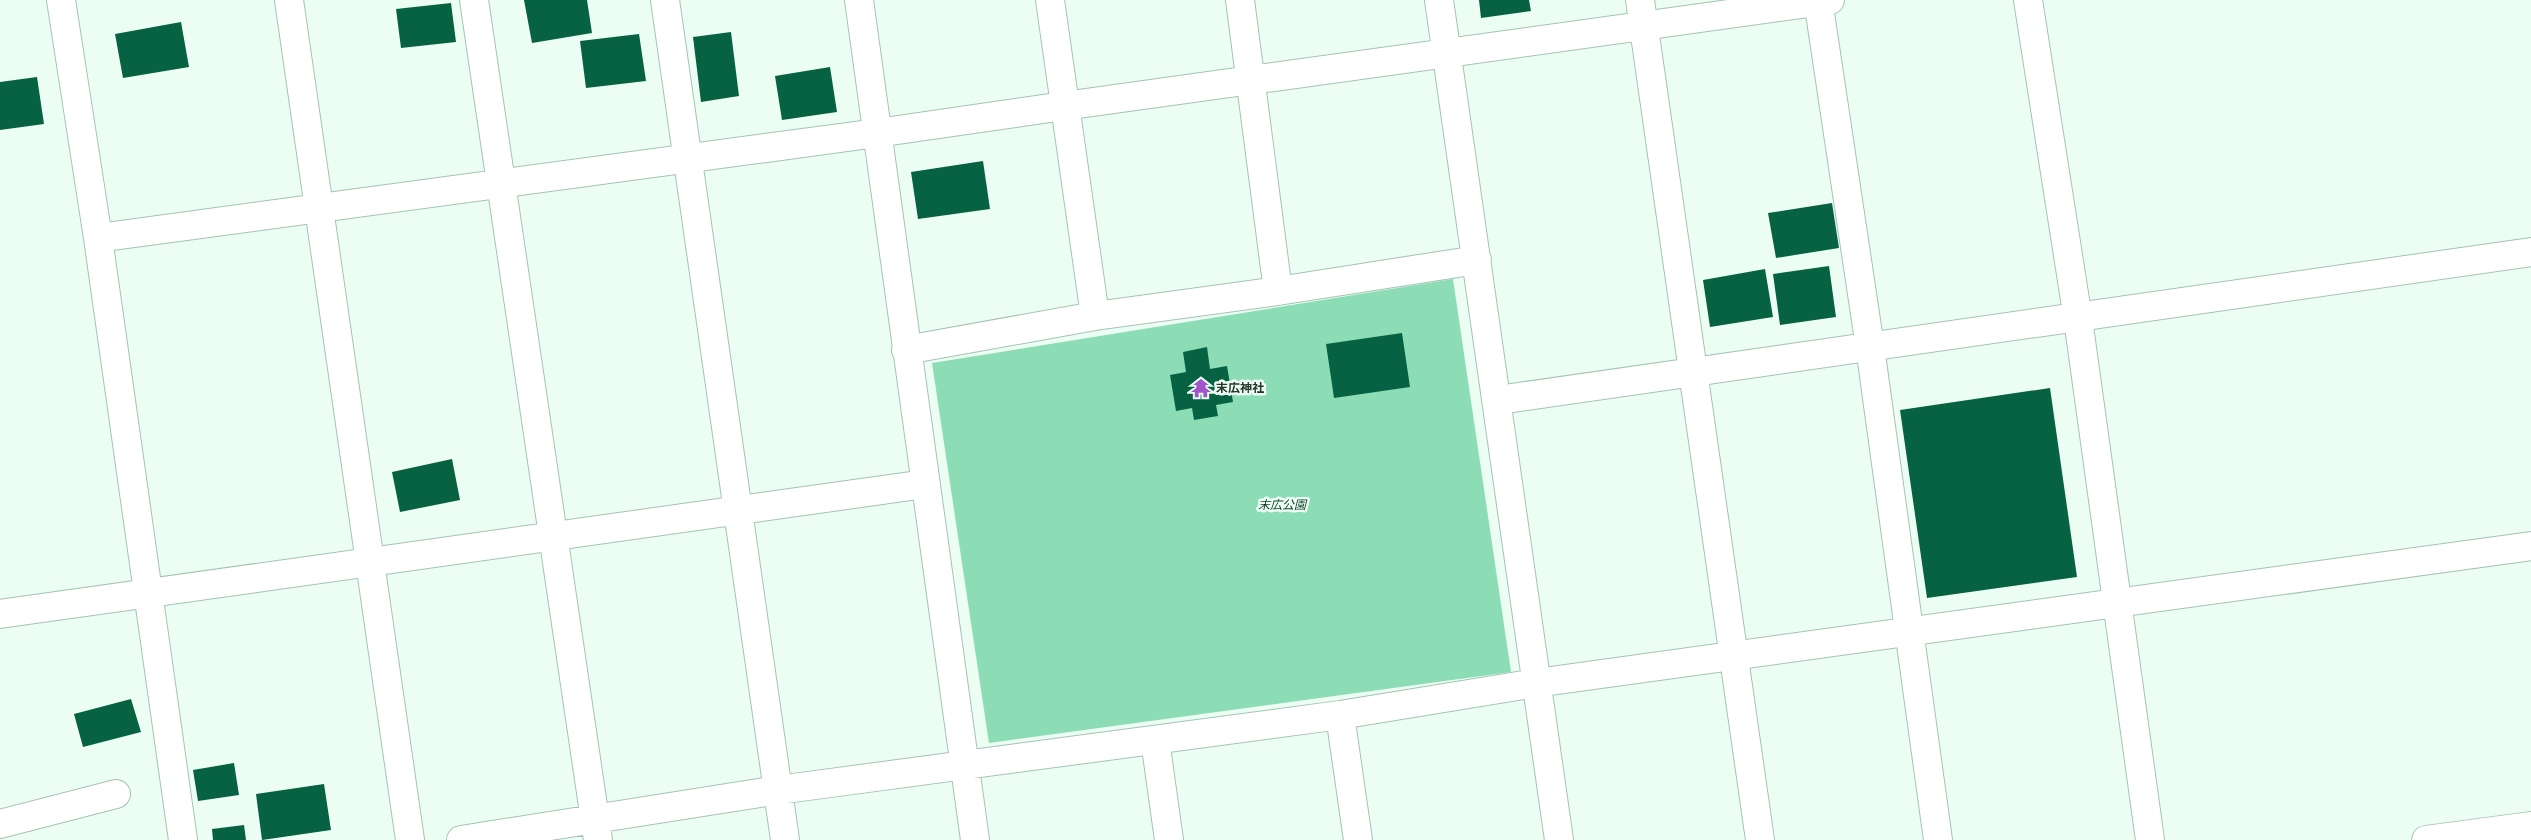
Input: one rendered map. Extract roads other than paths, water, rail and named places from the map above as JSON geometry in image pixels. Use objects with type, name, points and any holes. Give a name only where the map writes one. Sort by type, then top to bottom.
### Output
[{"type":"street","points":[[61,0],[150,594],[183,840]]},
{"type":"street","points":[[289,0],[410,840]]},
{"type":"street","points":[[474,0],[552,537],[597,830]]},
{"type":"street","points":[[665,0],[785,840]]},
{"type":"street","points":[[859,0],[975,840]]},
{"type":"street","points":[[1050,0],[1095,316]]},
{"type":"street","points":[[1240,0],[1252,80],[1278,291]]},
{"type":"street","points":[[1439,0],[1498,400],[1559,840]]},
{"type":"street","points":[[2028,0],[2078,319],[2150,840]]},
{"type":"street","points":[[98,238],[877,134],[1446,53],[1642,13],[1822,1],[1938,840]]},
{"type":"street","points":[[1642,13],[1760,840]]},
{"type":"street","points":[[1498,400],[2078,319],[2531,252]]},
{"type":"street","points":[[906,350],[1095,316],[1278,291],[1477,260]]},
{"type":"street","points":[[0,614],[925,484]]},
{"type":"street","points":[[461,840],[597,830],[778,790],[1340,715],[1536,683],[1909,630],[2531,546]]},
{"type":"street","points":[[1340,715],[1358,840]]},
{"type":"street","points":[[1155,740],[1169,840]]},
{"type":"street","points":[[0,824],[116,794]]},
{"type":"street","points":[[2426,840],[2531,826]]},
{"type":"place","name":"末広神社","points":[[1201,388]]},
{"type":"park label","name":"末広公園","points":[[1282,505]]}]
